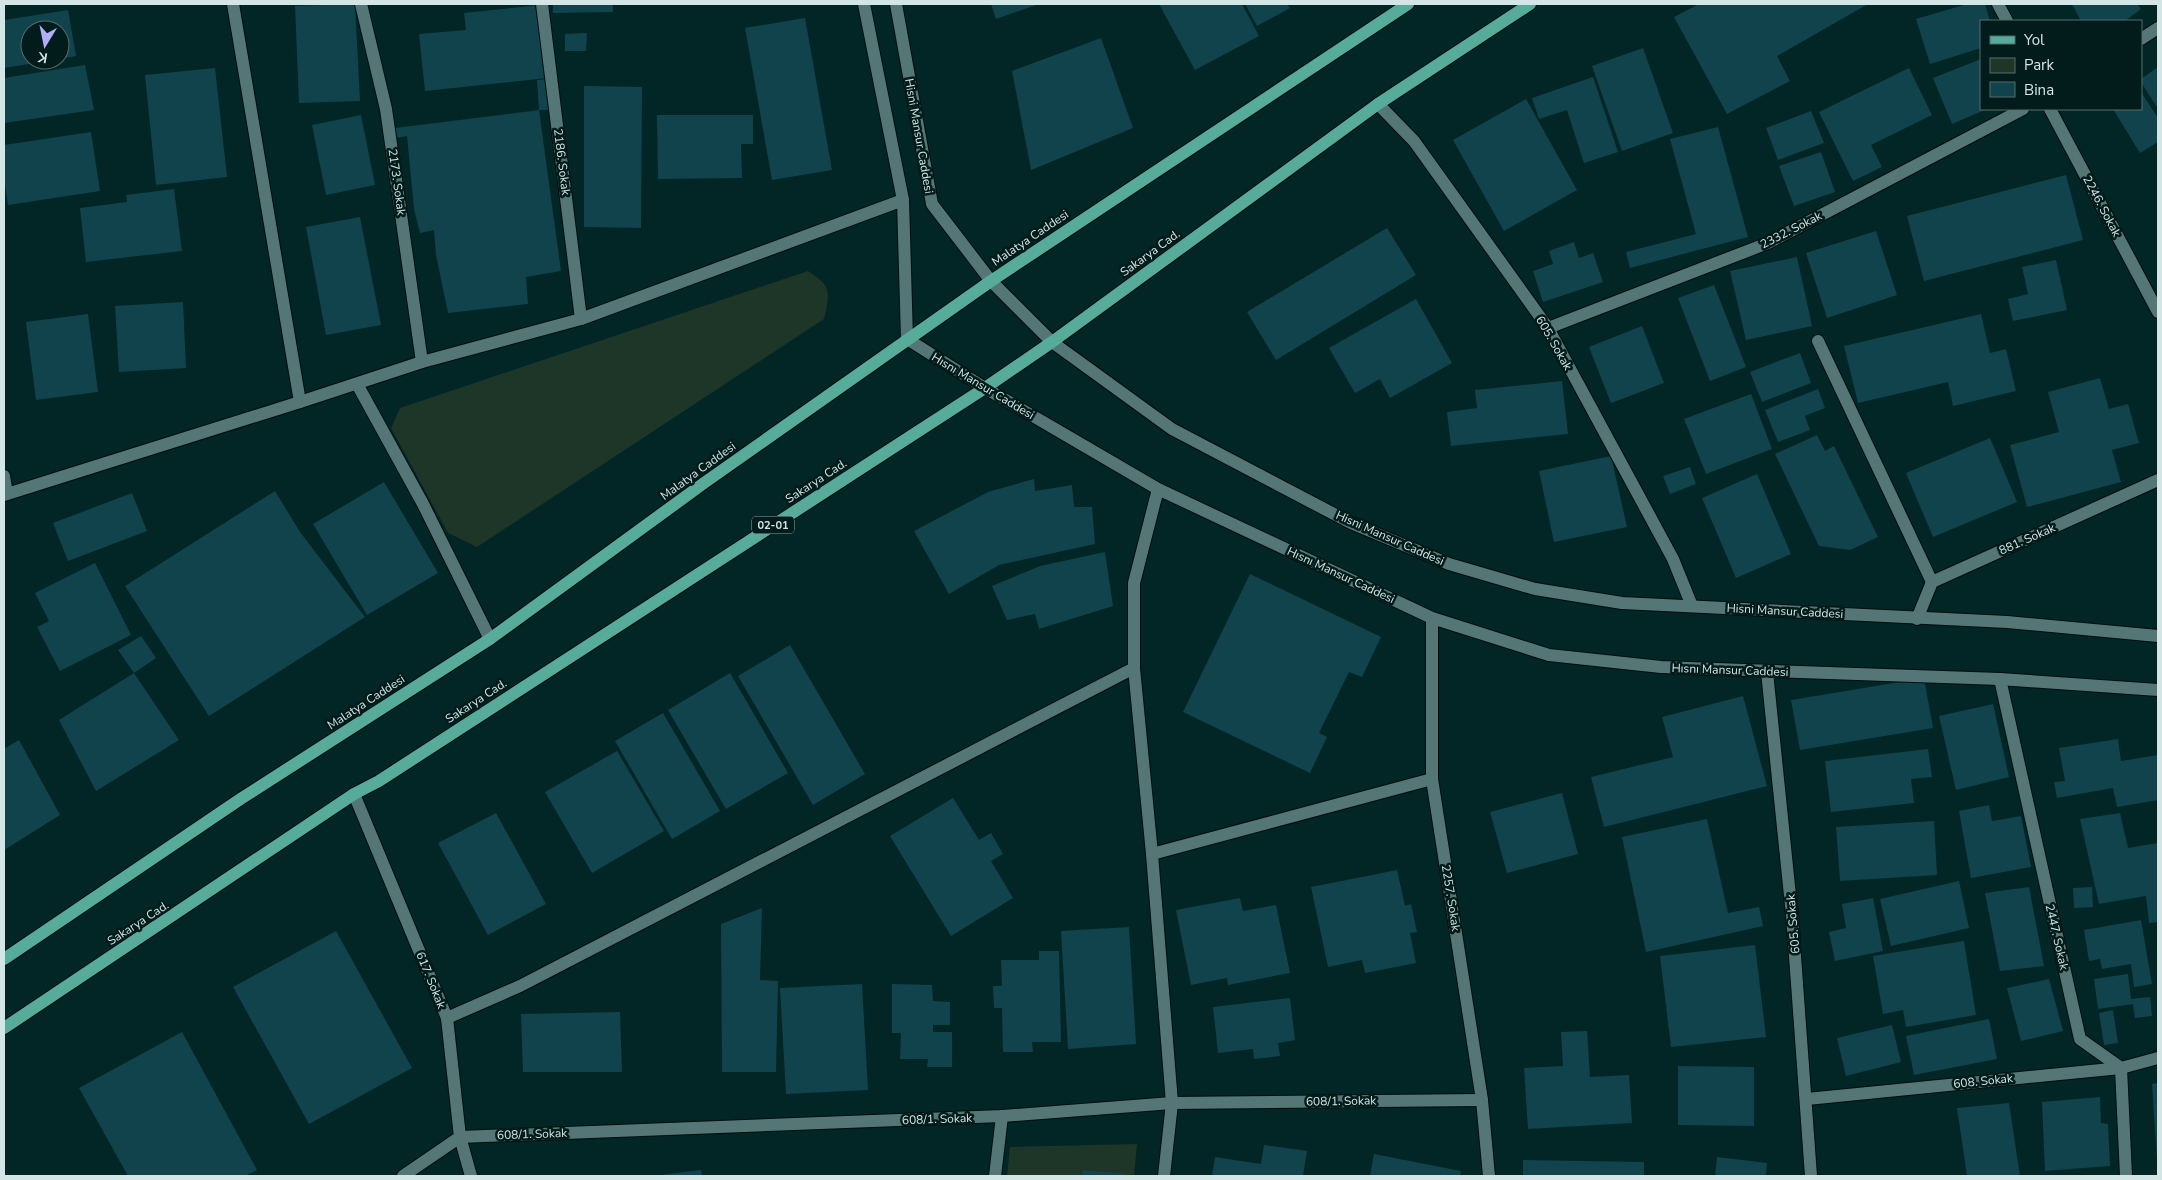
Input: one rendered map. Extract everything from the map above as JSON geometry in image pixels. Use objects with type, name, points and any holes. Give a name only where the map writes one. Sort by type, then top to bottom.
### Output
[{"type":"main road","name":"Malatya Caddesi","points":[[4,959],[242,798],[490,639],[704,483],[907,339],[991,281],[1408,4]]},
{"type":"main road","name":"Sakarya Cad.","points":[[4,1028],[354,794],[379,781],[985,388],[1052,342],[1378,104],[1530,4]]},
{"type":"street","points":[[233,4],[300,402]]},
{"type":"street","name":"2173. Sokak","points":[[361,4],[386,109],[422,362]]},
{"type":"street","name":"2186. Sokak","points":[[542,4],[581,319]]},
{"type":"street","points":[[864,4],[903,200],[907,339]]},
{"type":"street","name":"Hisni Mansur Caddesi","points":[[896,4],[932,204],[991,281],[1052,342],[1172,429],[1351,523],[1449,564],[1535,589],[1622,603],[2006,622],[2158,636]]},
{"type":"street","points":[[1998,4],[2006,20]]},
{"type":"street","points":[[2142,38],[2158,28]]},
{"type":"street","name":"605. Sokak","points":[[1378,104],[1414,141],[1548,328],[1673,559],[1692,606]]},
{"type":"street","name":"2332. Sokak","points":[[1548,328],[1768,243],[2021,110]]},
{"type":"street","name":"2246. Sokak","points":[[2051,110],[2157,306]]},
{"type":"street","points":[[4,476],[5,494],[422,362],[581,319],[903,200]]},
{"type":"street","name":"Hısnı Mansur Caddesi","points":[[907,339],[985,388],[1158,489],[1432,618],[1549,655],[1661,668],[2000,679],[2158,690]]},
{"type":"street","points":[[1818,341],[1932,582],[1917,619]]},
{"type":"street","points":[[357,384],[422,504],[490,639]]},
{"type":"street","name":"881. Sokak","points":[[1932,582],[2158,480]]},
{"type":"street","points":[[1158,489],[1134,583],[1134,668],[1152,854],[1172,1103],[1164,1176]]},
{"type":"street","name":"2257. Sokak","points":[[1432,618],[1432,779],[1482,1100],[1489,1176]]},
{"type":"street","points":[[447,1018],[520,986],[1134,668]]},
{"type":"street","name":"605. Sokak","points":[[1767,672],[1792,915],[1807,1099],[1811,1176]]},
{"type":"street","name":"2447. Sokak","points":[[2000,679],[2080,1039],[2121,1068]]},
{"type":"street","points":[[1152,854],[1432,779]]},
{"type":"street","name":"617. Sokak","points":[[354,794],[447,1018],[460,1137],[471,1176]]},
{"type":"street","name":"608. Sokak","points":[[1807,1099],[2121,1068],[2158,1058]]},
{"type":"street","points":[[2121,1068],[2126,1176]]},
{"type":"street","name":"608/1. Sokak","points":[[460,1137],[1002,1116],[1172,1103],[1482,1100]]},
{"type":"street","points":[[995,1176],[1002,1116]]},
{"type":"street","points":[[403,1176],[460,1137]]},
{"type":"green space","points":[[808,271],[821,281],[827,291],[828,296],[824,319],[477,547],[448,533],[391,428],[400,408]]},
{"type":"green space","points":[[1137,1144],[1134,1176],[1007,1176],[1010,1147]]},
{"type":"building","points":[[355,4],[360,101],[299,103],[295,6]]},
{"type":"building","points":[[553,4],[613,4],[613,12],[553,13]]},
{"type":"building","points":[[991,4],[1039,4],[996,19]]},
{"type":"building","points":[[1159,4],[1242,4],[1259,36],[1195,70]]},
{"type":"building","points":[[1245,4],[1287,4],[1290,8],[1257,26]]},
{"type":"building","points":[[1699,4],[1868,4],[1777,56],[1790,81],[1727,114],[1674,17]]},
{"type":"building","points":[[1967,4],[1985,4],[1990,20],[1980,20],[1980,48],[1930,64],[1916,19]]},
{"type":"building","points":[[2072,4],[2137,4],[2141,9],[2126,20],[2080,20]]},
{"type":"building","points":[[540,5],[547,78],[425,91],[419,34],[466,30],[464,13]]},
{"type":"building","points":[[68,10],[70,20],[20,20],[20,65],[4,68],[4,20]]},
{"type":"building","points":[[805,18],[832,170],[772,180],[745,28]]},
{"type":"building","points":[[70,22],[76,56],[70,57]]},
{"type":"building","points":[[587,33],[586,51],[565,51],[565,34]]},
{"type":"building","points":[[1101,38],[1133,128],[1031,170],[1012,71]]},
{"type":"building","points":[[1643,48],[1673,133],[1622,151],[1592,66]]},
{"type":"building","points":[[1980,59],[1980,110],[1985,110],[1952,124],[1933,78]]},
{"type":"building","points":[[85,65],[94,110],[4,123],[4,78],[54,70],[70,70],[70,67]]},
{"type":"building","points":[[2158,67],[2158,109],[2142,84],[2142,78]]},
{"type":"building","points":[[215,68],[227,177],[156,185],[145,75]]},
{"type":"building","points":[[1909,68],[1932,115],[1871,145],[1882,167],[1853,181],[1819,112]]},
{"type":"building","points":[[1593,77],[1618,152],[1584,163],[1567,110],[1539,119],[1532,98]]},
{"type":"building","points":[[549,79],[552,110],[539,110],[537,80]]},
{"type":"building","points":[[584,86],[642,87],[641,228],[584,227]]},
{"type":"building","points":[[2142,94],[2158,118],[2158,142],[2140,153],[2114,110],[2142,110]]},
{"type":"building","points":[[1526,99],[1577,190],[1504,231],[1453,140]]},
{"type":"building","points":[[539,110],[561,271],[526,277],[528,304],[448,313],[436,255],[434,230],[420,233],[414,209],[407,136],[396,138],[395,128]]},
{"type":"building","points":[[1811,111],[1824,143],[1778,160],[1766,128]]},
{"type":"building","points":[[361,115],[375,185],[326,195],[312,125]]},
{"type":"building","points":[[657,115],[753,115],[753,144],[741,144],[742,178],[658,179]]},
{"type":"building","points":[[1718,127],[1748,237],[1630,268],[1626,252],[1696,234],[1670,139]]},
{"type":"building","points":[[91,132],[100,191],[8,205],[4,178],[4,145]]},
{"type":"building","points":[[1821,152],[1835,192],[1794,206],[1779,166]]},
{"type":"building","points":[[2066,175],[2083,240],[1924,281],[1907,216]]},
{"type":"building","points":[[174,189],[182,251],[86,262],[80,208],[127,202],[126,195]]},
{"type":"building","points":[[360,217],[381,325],[326,335],[306,227]]},
{"type":"building","points":[[1387,228],[1416,275],[1276,360],[1247,312]]},
{"type":"building","points":[[1876,231],[1897,295],[1827,318],[1806,253]]},
{"type":"building","points":[[1574,242],[1579,258],[1593,253],[1603,282],[1543,302],[1533,271],[1553,264],[1549,251]]},
{"type":"building","points":[[1797,257],[1812,326],[1746,340],[1730,271]]},
{"type":"building","points":[[2056,260],[2067,310],[2013,321],[2008,299],[2028,294],[2022,267]]},
{"type":"building","points":[[1714,285],[1746,367],[1710,381],[1678,298]]},
{"type":"building","points":[[1416,299],[1452,363],[1390,398],[1380,379],[1355,393],[1329,348]]},
{"type":"building","points":[[183,302],[186,368],[119,372],[115,306]]},
{"type":"building","points":[[88,314],[98,392],[36,400],[26,322]]},
{"type":"building","points":[[1981,314],[1990,353],[2006,349],[2016,391],[1953,406],[1948,382],[1858,403],[1844,346]]},
{"type":"building","points":[[1642,326],[1664,383],[1611,403],[1589,347]]},
{"type":"building","points":[[1800,353],[1811,383],[1762,402],[1750,372]]},
{"type":"building","points":[[2100,378],[2109,409],[2128,404],[2139,443],[2112,450],[2121,482],[2027,507],[2010,445],[2059,432],[2048,392]]},
{"type":"building","points":[[1562,381],[1568,434],[1451,446],[1447,412],[1477,408],[1475,390]]},
{"type":"building","points":[[1818,389],[1825,408],[1805,416],[1810,430],[1778,442],[1765,410]]},
{"type":"building","points":[[1751,394],[1772,449],[1706,474],[1684,419]]},
{"type":"building","points":[[1817,435],[1825,451],[1834,446],[1878,537],[1850,550],[1819,546],[1775,454]]},
{"type":"building","points":[[1990,438],[2017,502],[1933,537],[1906,473]]},
{"type":"building","points":[[1611,456],[1627,527],[1554,542],[1539,471]]},
{"type":"building","points":[[1690,467],[1696,484],[1670,494],[1663,476]]},
{"type":"building","points":[[1757,474],[1791,554],[1736,578],[1702,498]]},
{"type":"building","points":[[1034,479],[1035,491],[1072,485],[1074,507],[1092,507],[1095,544],[999,565],[949,594],[914,531],[988,492]]},
{"type":"building","points":[[384,482],[438,573],[367,615],[313,524]]},
{"type":"building","points":[[275,491],[300,532],[365,617],[209,716],[125,586]]},
{"type":"building","points":[[132,493],[147,531],[68,561],[53,523]]},
{"type":"building","points":[[1105,552],[1113,606],[1039,629],[1035,614],[1007,620],[992,586],[1040,566]]},
{"type":"building","points":[[95,563],[131,635],[60,671],[37,627],[49,621],[35,593]]},
{"type":"building","points":[[1250,574],[1381,637],[1362,677],[1349,672],[1319,733],[1327,737],[1310,773],[1183,712]]},
{"type":"building","points":[[141,636],[156,658],[134,673],[118,650]]},
{"type":"building","points":[[790,645],[865,774],[813,805],[738,676]]},
{"type":"building","points":[[134,673],[179,740],[96,791],[59,720]]},
{"type":"building","points":[[730,673],[788,773],[726,809],[668,710]]},
{"type":"building","points":[[1924,678],[1933,728],[1800,750],[1791,700]]},
{"type":"building","points":[[1743,696],[1767,786],[1604,827],[1591,777],[1673,757],[1662,717]]},
{"type":"building","points":[[1993,704],[2009,777],[1956,790],[1939,716]]},
{"type":"building","points":[[663,713],[720,811],[672,839],[615,741]]},
{"type":"building","points":[[2118,739],[2121,761],[2158,755],[2158,800],[2117,807],[2113,788],[2057,798],[2054,782],[2065,781],[2059,748]]},
{"type":"building","points":[[19,740],[60,815],[4,850],[4,749]]},
{"type":"building","points":[[1928,749],[1932,777],[1911,779],[1914,803],[1831,812],[1825,761]]},
{"type":"building","points":[[617,751],[664,831],[592,873],[545,792]]},
{"type":"building","points":[[1562,793],[1578,854],[1507,873],[1490,812]]},
{"type":"building","points":[[953,798],[979,840],[991,833],[1003,854],[991,861],[1013,898],[951,936],[890,836]]},
{"type":"building","points":[[1989,805],[1992,821],[2021,816],[2031,867],[1971,878],[1959,811]]},
{"type":"building","points":[[496,813],[546,904],[488,935],[438,843]]},
{"type":"building","points":[[2120,813],[2128,848],[2158,843],[2158,922],[2149,923],[2146,896],[2099,904],[2080,819]]},
{"type":"building","points":[[1707,819],[1728,913],[1759,907],[1763,926],[1646,952],[1622,837]]},
{"type":"building","points":[[1934,821],[1937,875],[1840,881],[1836,827]]},
{"type":"building","points":[[1397,870],[1405,906],[1411,904],[1417,932],[1410,933],[1416,963],[1365,973],[1362,960],[1328,967],[1311,887]]},
{"type":"building","points":[[1959,881],[1969,928],[1891,946],[1880,899]]},
{"type":"building","points":[[2029,887],[2044,966],[2000,971],[1985,893]]},
{"type":"building","points":[[2092,887],[2093,907],[2074,908],[2073,888]]},
{"type":"building","points":[[1240,898],[1243,911],[1276,905],[1290,973],[1228,985],[1227,978],[1191,985],[1176,910]]},
{"type":"building","points":[[1873,898],[1883,951],[1835,961],[1829,932],[1846,928],[1842,904]]},
{"type":"building","points":[[762,908],[760,980],[778,981],[776,1072],[722,1072],[721,924]]},
{"type":"building","points":[[2141,920],[2152,984],[2134,987],[2131,964],[2102,969],[2100,959],[2089,961],[2084,930]]},
{"type":"building","points":[[1129,927],[1136,1044],[1068,1049],[1061,931]]},
{"type":"building","points":[[336,931],[412,1068],[309,1124],[233,987]]},
{"type":"building","points":[[1964,941],[1976,1015],[1906,1027],[1903,1010],[1883,1014],[1873,956]]},
{"type":"building","points":[[1755,945],[1766,1037],[1671,1047],[1660,956]]},
{"type":"building","points":[[1039,951],[1059,951],[1061,1042],[1032,1042],[1033,1052],[1003,1052],[1002,1008],[994,1008],[993,986],[1002,986],[1001,960],[1039,960]]},
{"type":"building","points":[[2128,974],[2131,999],[2150,997],[2152,1016],[2135,1018],[2133,1004],[2098,1009],[2094,979]]},
{"type":"building","points":[[2049,979],[2063,1031],[2021,1041],[2007,988]]},
{"type":"building","points":[[862,984],[868,1090],[786,1094],[780,988]]},
{"type":"building","points":[[892,984],[932,985],[933,1001],[950,1002],[950,1025],[933,1025],[933,1032],[952,1032],[952,1067],[927,1067],[928,1059],[900,1059],[901,1033],[892,1033]]},
{"type":"building","points":[[1290,998],[1295,1040],[1278,1043],[1280,1056],[1254,1059],[1253,1049],[1218,1053],[1213,1007]]},
{"type":"building","points":[[2113,1010],[2118,1043],[2104,1045],[2099,1013]]},
{"type":"building","points":[[620,1012],[622,1072],[523,1072],[521,1014]]},
{"type":"building","points":[[1989,1019],[1997,1059],[1914,1075],[1906,1036]]},
{"type":"building","points":[[1892,1025],[1901,1062],[1846,1076],[1837,1038]]},
{"type":"building","points":[[1587,1031],[1590,1077],[1629,1075],[1632,1123],[1528,1129],[1524,1068],[1563,1066],[1561,1032]]},
{"type":"building","points":[[182,1032],[257,1170],[245,1176],[128,1176],[79,1088]]},
{"type":"building","points":[[1678,1066],[1754,1067],[1754,1126],[1678,1125]]},
{"type":"building","points":[[2158,1083],[2158,1159],[2157,1160],[2152,1084]]},
{"type":"building","points":[[2100,1097],[2101,1123],[2108,1124],[2110,1166],[2045,1171],[2042,1102]]},
{"type":"building","points":[[2009,1103],[2020,1176],[1967,1176],[1957,1108]]},
{"type":"building","points":[[1264,1145],[1307,1151],[1303,1176],[1212,1176],[1215,1157],[1261,1164]]},
{"type":"building","points":[[1374,1154],[1461,1171],[1460,1176],[1370,1176]]},
{"type":"building","points":[[1717,1157],[1767,1163],[1766,1176],[1715,1176]]},
{"type":"building","points":[[1523,1160],[1644,1162],[1644,1176],[1523,1176]]},
{"type":"building","points":[[701,1170],[702,1176],[661,1176],[661,1175]]},
{"type":"building","points":[[1083,1170],[1127,1174],[1127,1176],[1082,1176]]}]
